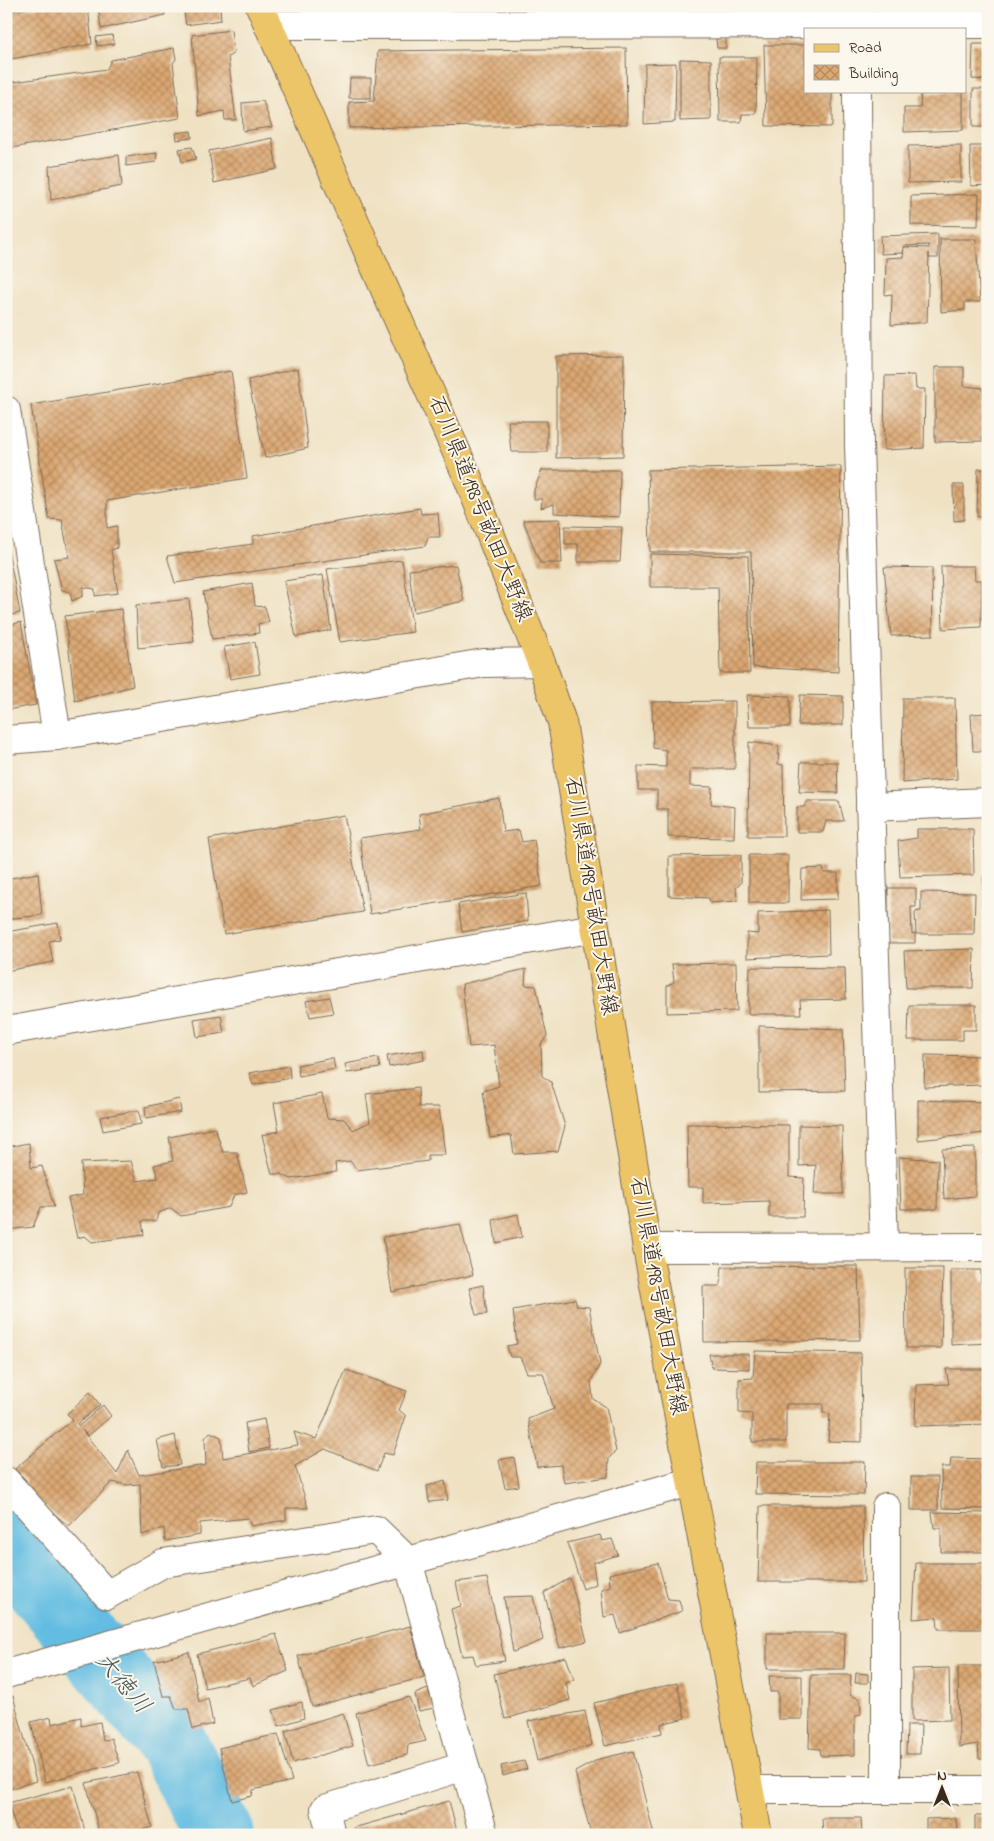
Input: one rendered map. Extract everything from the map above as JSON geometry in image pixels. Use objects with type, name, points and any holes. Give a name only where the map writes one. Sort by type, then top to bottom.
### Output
[{"type":"main road","name":"石川県道198号畝田大野線","points":[[264,16],[468,478],[541,662],[562,722],[647,1248],[758,1835]]},
{"type":"street","points":[[264,16],[512,16],[857,20],[988,24]]},
{"type":"street","points":[[857,92],[859,445],[884,1247]]},
{"type":"street","points":[[6,410],[57,736]]},
{"type":"street","points":[[6,740],[57,736],[484,663],[541,662]]},
{"type":"street","points":[[870,806],[988,802]]},
{"type":"street","points":[[6,1031],[595,928]]},
{"type":"street","points":[[647,1248],[988,1247]]},
{"type":"street","points":[[6,1481],[107,1595],[163,1563],[376,1530],[408,1561],[484,1835]]},
{"type":"street","points":[[6,1674],[690,1482]]},
{"type":"street","points":[[886,1507],[886,1790]]},
{"type":"street","points":[[331,1835],[325,1809],[466,1766]]},
{"type":"street","points":[[750,1790],[988,1790]]},
{"type":"building","points":[[45,6],[88,6],[92,44],[6,60],[6,12]]},
{"type":"building","points":[[98,6],[163,6],[165,15],[101,29]]},
{"type":"building","points":[[183,6],[220,6],[221,20],[186,25]]},
{"type":"building","points":[[231,30],[234,53],[228,57],[236,120],[225,120],[224,111],[199,116],[192,35]]},
{"type":"building","points":[[112,35],[114,44],[97,46],[96,37]]},
{"type":"building","points":[[726,38],[726,48],[717,48],[716,39]]},
{"type":"building","points":[[973,44],[988,44],[988,80],[972,79]]},
{"type":"building","points":[[764,45],[804,45],[804,92],[832,92],[832,127],[766,126]]},
{"type":"building","points":[[174,48],[176,59],[173,63],[180,118],[6,149],[6,83],[107,69],[111,60]]},
{"type":"building","points":[[626,48],[627,124],[349,128],[349,102],[374,101],[378,51]]},
{"type":"building","points":[[719,57],[757,57],[756,114],[742,114],[741,122],[720,122]]},
{"type":"building","points":[[680,59],[711,60],[711,120],[680,121]]},
{"type":"building","points":[[676,63],[675,122],[644,124],[645,64]]},
{"type":"building","points":[[350,78],[371,78],[371,98],[349,98]]},
{"type":"building","points":[[973,89],[988,89],[988,127],[973,127]]},
{"type":"building","points":[[963,92],[963,130],[904,132],[904,108],[920,108],[921,94]]},
{"type":"building","points":[[263,101],[272,127],[243,131],[242,103]]},
{"type":"building","points":[[191,131],[192,138],[177,140],[176,133]]},
{"type":"building","points":[[272,138],[277,169],[214,183],[209,151]]},
{"type":"building","points":[[961,145],[961,182],[908,183],[908,146]]},
{"type":"building","points":[[970,146],[988,146],[988,185],[971,186]]},
{"type":"building","points":[[192,147],[196,159],[182,162],[179,149]]},
{"type":"building","points":[[157,153],[156,162],[126,166],[126,157]]},
{"type":"building","points":[[119,155],[122,186],[51,200],[49,166]]},
{"type":"building","points":[[979,194],[978,226],[911,225],[911,196]]},
{"type":"building","points":[[938,234],[938,258],[929,258],[929,253],[927,322],[891,325],[892,294],[885,295],[886,258],[903,257],[904,247],[929,248],[929,245],[903,246],[903,253],[881,254],[880,236]]},
{"type":"building","points":[[940,239],[976,239],[980,302],[965,302],[965,310],[941,312]]},
{"type":"building","points":[[624,355],[623,456],[556,458],[556,356]]},
{"type":"building","points":[[935,367],[964,367],[964,386],[983,388],[983,441],[935,442]]},
{"type":"building","points":[[298,368],[308,448],[265,458],[248,380]]},
{"type":"building","points":[[231,371],[247,478],[107,501],[107,528],[117,526],[117,548],[111,550],[118,593],[95,596],[95,589],[83,587],[83,596],[72,601],[70,592],[62,590],[54,559],[69,557],[62,520],[49,519],[31,405]]},
{"type":"building","points":[[915,375],[916,389],[925,389],[924,448],[884,450],[885,376]]},
{"type":"building","points":[[508,421],[547,421],[547,452],[511,452]]},
{"type":"building","points":[[841,466],[838,672],[753,667],[751,552],[650,552],[648,470]]},
{"type":"building","points":[[978,469],[988,469],[988,516],[977,517]]},
{"type":"building","points":[[542,470],[620,470],[619,517],[554,513],[554,504],[541,508],[542,499],[534,499],[534,490]]},
{"type":"building","points":[[953,485],[964,485],[964,520],[954,521]]},
{"type":"building","points":[[420,508],[421,514],[438,513],[440,537],[428,537],[425,546],[175,583],[167,556],[253,544],[253,536]]},
{"type":"building","points":[[560,519],[562,563],[540,563],[523,520]]},
{"type":"building","points":[[565,526],[622,527],[620,562],[578,562],[578,544],[565,544]]},
{"type":"building","points":[[6,539],[20,613],[6,616]]},
{"type":"building","points":[[650,554],[748,556],[750,673],[720,673],[718,587],[650,587]]},
{"type":"building","points":[[402,560],[413,632],[340,642],[327,569]]},
{"type":"building","points":[[456,565],[464,601],[414,612],[409,570]]},
{"type":"building","points":[[941,566],[974,566],[975,580],[982,580],[981,627],[943,629]]},
{"type":"building","points":[[884,567],[932,568],[933,635],[891,636]]},
{"type":"building","points":[[323,575],[331,630],[296,637],[284,581]]},
{"type":"building","points":[[252,583],[255,606],[265,607],[269,622],[258,624],[259,633],[212,639],[203,592]]},
{"type":"building","points":[[189,599],[194,642],[138,648],[136,605]]},
{"type":"building","points":[[121,609],[133,686],[75,701],[65,616]]},
{"type":"building","points":[[21,622],[36,705],[6,710],[6,626]]},
{"type":"building","points":[[255,642],[260,674],[230,679],[224,647]]},
{"type":"building","points":[[747,695],[790,696],[790,727],[749,727]]},
{"type":"building","points":[[800,695],[843,696],[843,725],[798,725]]},
{"type":"building","points":[[903,698],[955,698],[957,779],[902,783]]},
{"type":"building","points":[[735,701],[735,769],[690,769],[690,786],[712,787],[711,804],[735,807],[734,838],[668,837],[668,809],[657,809],[657,790],[638,790],[638,766],[666,767],[666,750],[653,748],[652,702]]},
{"type":"building","points":[[988,713],[988,751],[973,751],[971,714]]},
{"type":"building","points":[[749,742],[779,746],[778,764],[783,765],[784,836],[748,836]]},
{"type":"building","points":[[801,762],[837,762],[838,793],[799,792]]},
{"type":"building","points":[[499,798],[503,832],[519,830],[522,842],[534,840],[542,886],[370,914],[360,838],[421,829],[419,814]]},
{"type":"building","points":[[807,801],[839,801],[844,821],[826,821],[823,832],[797,832],[797,807],[804,807]]},
{"type":"building","points":[[344,815],[363,912],[224,934],[209,839]]},
{"type":"building","points":[[917,829],[973,829],[974,875],[900,877],[898,841],[917,838]]},
{"type":"building","points":[[741,855],[741,883],[736,888],[737,901],[710,903],[709,898],[669,896],[669,856]]},
{"type":"building","points":[[749,855],[788,855],[788,903],[749,903]]},
{"type":"building","points":[[823,868],[824,873],[838,873],[838,899],[801,900],[802,869]]},
{"type":"building","points":[[38,873],[42,915],[6,919],[6,879]]},
{"type":"building","points":[[983,877],[988,877],[988,919],[985,919]]},
{"type":"building","points":[[888,888],[916,888],[916,907],[911,907],[912,934],[915,933],[915,943],[888,943]]},
{"type":"building","points":[[921,892],[975,893],[974,934],[916,934],[915,912],[921,911]]},
{"type":"building","points":[[526,893],[528,921],[462,932],[458,904]]},
{"type":"building","points":[[828,910],[829,954],[747,958],[747,933],[758,934],[758,913]]},
{"type":"building","points":[[58,923],[60,939],[49,941],[53,962],[6,971],[6,932]]},
{"type":"building","points":[[974,949],[973,988],[906,988],[904,951]]},
{"type":"building","points":[[736,963],[737,1011],[667,1013],[667,986],[674,982],[672,964]]},
{"type":"building","points":[[750,967],[845,968],[846,999],[800,1000],[801,1014],[748,1014]]},
{"type":"building","points":[[526,969],[525,985],[536,986],[547,1036],[541,1044],[542,1076],[551,1082],[565,1126],[558,1151],[514,1154],[511,1135],[490,1138],[483,1091],[499,1086],[494,1045],[469,1047],[462,984]]},
{"type":"building","points":[[329,997],[333,1013],[310,1017],[306,1001]]},
{"type":"building","points":[[909,1005],[976,1005],[976,1030],[963,1030],[963,1040],[908,1040]]},
{"type":"building","points":[[221,1015],[224,1033],[197,1037],[194,1019]]},
{"type":"building","points":[[759,1026],[843,1029],[845,1091],[759,1092]]},
{"type":"building","points":[[423,1050],[424,1060],[389,1067],[387,1056]]},
{"type":"building","points":[[925,1055],[981,1056],[982,1085],[924,1087]]},
{"type":"building","points":[[333,1058],[335,1069],[299,1076],[297,1065]]},
{"type":"building","points":[[378,1058],[380,1068],[347,1073],[345,1064]]},
{"type":"building","points":[[289,1066],[290,1078],[253,1085],[249,1073]]},
{"type":"building","points":[[418,1088],[419,1107],[439,1107],[445,1155],[428,1155],[428,1161],[357,1170],[350,1161],[335,1163],[336,1172],[291,1179],[281,1174],[272,1174],[262,1135],[279,1131],[274,1103],[322,1094],[327,1118],[344,1119],[353,1130],[370,1122],[366,1094]]},
{"type":"building","points":[[179,1099],[181,1112],[146,1118],[145,1107]]},
{"type":"building","points":[[918,1100],[984,1102],[985,1133],[918,1140]]},
{"type":"building","points":[[139,1110],[141,1124],[103,1131],[100,1117]]},
{"type":"building","points":[[687,1124],[789,1125],[789,1177],[804,1178],[803,1217],[769,1217],[769,1201],[703,1203],[703,1187],[688,1187]]},
{"type":"building","points":[[799,1125],[842,1126],[843,1194],[814,1194],[816,1165],[799,1166]]},
{"type":"building","points":[[215,1128],[223,1152],[237,1152],[247,1192],[234,1195],[229,1207],[181,1216],[171,1208],[158,1213],[156,1221],[142,1221],[144,1235],[92,1242],[85,1236],[77,1238],[68,1198],[83,1195],[81,1163],[131,1161],[137,1181],[158,1178],[154,1165],[173,1161],[169,1137]]},
{"type":"building","points":[[29,1143],[31,1168],[42,1166],[54,1207],[41,1207],[33,1227],[6,1230],[6,1147]]},
{"type":"building","points":[[975,1148],[975,1196],[944,1199],[942,1149]]},
{"type":"building","points":[[984,1148],[988,1148],[988,1197],[983,1197]]},
{"type":"building","points":[[899,1157],[938,1160],[937,1209],[901,1209]]},
{"type":"building","points":[[518,1214],[522,1237],[496,1243],[493,1220]]},
{"type":"building","points":[[460,1224],[473,1275],[392,1292],[383,1237]]},
{"type":"building","points":[[858,1266],[860,1340],[704,1342],[703,1286],[720,1286],[722,1267]]},
{"type":"building","points":[[905,1268],[943,1268],[941,1348],[906,1348]]},
{"type":"building","points":[[951,1270],[981,1270],[981,1282],[988,1282],[988,1343],[951,1345]]},
{"type":"building","points":[[483,1285],[487,1314],[476,1315],[469,1288]]},
{"type":"building","points":[[575,1299],[577,1306],[589,1307],[600,1364],[591,1381],[593,1399],[606,1407],[616,1451],[609,1458],[608,1477],[564,1483],[561,1465],[537,1467],[528,1419],[554,1409],[543,1373],[527,1373],[520,1357],[510,1357],[507,1346],[517,1344],[513,1310]]},
{"type":"building","points":[[755,1351],[861,1353],[862,1442],[828,1441],[830,1414],[823,1413],[823,1404],[786,1404],[786,1442],[752,1442],[752,1414],[739,1413],[739,1379],[753,1378]]},
{"type":"building","points":[[709,1354],[749,1354],[749,1369],[712,1368]]},
{"type":"building","points":[[946,1369],[988,1369],[988,1424],[915,1426],[916,1385],[949,1384]]},
{"type":"building","points":[[346,1370],[407,1391],[399,1410],[406,1416],[393,1455],[384,1453],[377,1471],[325,1449],[295,1466],[308,1508],[286,1508],[286,1520],[251,1526],[248,1518],[200,1523],[200,1535],[165,1541],[164,1528],[142,1535],[140,1484],[127,1485],[112,1482],[69,1526],[26,1491],[26,1480],[15,1469],[73,1419],[67,1414],[90,1392],[100,1405],[77,1424],[79,1426],[103,1405],[111,1416],[88,1436],[82,1430],[117,1474],[128,1450],[139,1475],[206,1465],[205,1438],[210,1432],[221,1437],[223,1458],[298,1445],[294,1432],[316,1439]]},
{"type":"building","points":[[264,1419],[269,1448],[249,1452],[245,1423]]},
{"type":"building","points":[[175,1435],[180,1465],[163,1467],[157,1440]]},
{"type":"building","points":[[514,1457],[519,1486],[505,1488],[499,1460]]},
{"type":"building","points":[[951,1458],[988,1459],[988,1509],[942,1508],[941,1467],[950,1467]]},
{"type":"building","points":[[756,1462],[865,1462],[864,1495],[755,1494]]},
{"type":"building","points":[[911,1477],[938,1477],[938,1510],[911,1510]]},
{"type":"building","points":[[445,1481],[448,1500],[429,1502],[427,1486]]},
{"type":"building","points":[[760,1506],[863,1506],[864,1582],[758,1582]]},
{"type":"building","points":[[932,1512],[988,1513],[988,1552],[941,1552],[941,1528],[934,1528]]},
{"type":"building","points":[[600,1535],[602,1541],[612,1539],[618,1555],[593,1563],[596,1584],[583,1589],[567,1543]]},
{"type":"building","points":[[658,1563],[668,1599],[679,1600],[682,1611],[620,1633],[615,1615],[604,1617],[601,1589],[610,1586],[609,1574]]},
{"type":"building","points":[[916,1563],[988,1563],[988,1613],[985,1613],[986,1629],[938,1629],[937,1617],[913,1619]]},
{"type":"building","points":[[487,1578],[505,1661],[476,1665],[473,1655],[462,1656],[451,1609],[461,1606],[456,1582]]},
{"type":"building","points":[[570,1578],[587,1641],[560,1648],[544,1593]]},
{"type":"building","points":[[533,1596],[543,1640],[513,1652],[504,1597]]},
{"type":"building","points":[[410,1626],[424,1677],[312,1707],[298,1656]]},
{"type":"building","points":[[767,1633],[845,1633],[844,1669],[767,1669]]},
{"type":"building","points":[[276,1634],[288,1671],[253,1686],[250,1678],[205,1688],[197,1654]]},
{"type":"building","points":[[189,1652],[199,1702],[208,1698],[213,1724],[193,1729],[188,1709],[176,1709],[171,1696],[163,1696],[154,1661]]},
{"type":"building","points":[[566,1657],[574,1679],[566,1683],[570,1700],[505,1719],[494,1674]]},
{"type":"building","points":[[958,1666],[985,1666],[985,1673],[988,1673],[988,1759],[979,1759],[978,1744],[959,1747]]},
{"type":"building","points":[[949,1668],[950,1720],[912,1721],[912,1669]]},
{"type":"building","points":[[856,1673],[868,1674],[868,1683],[855,1683]]},
{"type":"building","points":[[811,1675],[851,1675],[850,1695],[860,1699],[861,1714],[855,1717],[855,1755],[821,1756],[820,1749],[809,1748]]},
{"type":"building","points":[[769,1676],[802,1676],[802,1719],[778,1719],[778,1692],[770,1692]]},
{"type":"building","points":[[677,1683],[685,1718],[661,1724],[662,1733],[605,1746],[594,1703]]},
{"type":"building","points":[[428,1689],[434,1708],[419,1711],[415,1694]]},
{"type":"building","points":[[13,1696],[36,1781],[6,1790],[6,1698]]},
{"type":"building","points":[[409,1697],[426,1741],[408,1745],[407,1755],[369,1764],[356,1713]]},
{"type":"building","points":[[302,1702],[304,1718],[279,1726],[273,1710]]},
{"type":"building","points":[[585,1711],[592,1745],[537,1761],[528,1721]]},
{"type":"building","points":[[343,1713],[353,1746],[293,1763],[285,1731]]},
{"type":"building","points":[[51,1717],[52,1724],[81,1717],[81,1726],[100,1722],[103,1741],[111,1738],[119,1763],[45,1782],[31,1722]]},
{"type":"building","points":[[907,1725],[921,1725],[920,1754],[906,1754]]},
{"type":"building","points":[[278,1734],[292,1781],[253,1790],[252,1796],[232,1801],[219,1748]]},
{"type":"building","points":[[633,1751],[654,1835],[591,1835],[575,1772],[599,1759]]},
{"type":"building","points":[[524,1761],[527,1769],[503,1776],[501,1766]]},
{"type":"building","points":[[137,1772],[152,1827],[125,1835],[100,1835],[86,1783]]},
{"type":"building","points":[[73,1786],[86,1835],[18,1835],[8,1803]]},
{"type":"building","points":[[449,1801],[458,1835],[353,1835],[353,1828]]},
{"type":"building","points":[[975,1816],[988,1816],[988,1835],[975,1835]]},
{"type":"building","points":[[822,1818],[861,1818],[862,1835],[823,1835]]},
{"type":"building","points":[[956,1818],[957,1835],[926,1835],[926,1819]]},
{"type":"waterway","name":"大徳川","points":[[6,1545],[172,1743],[220,1835]]}]
